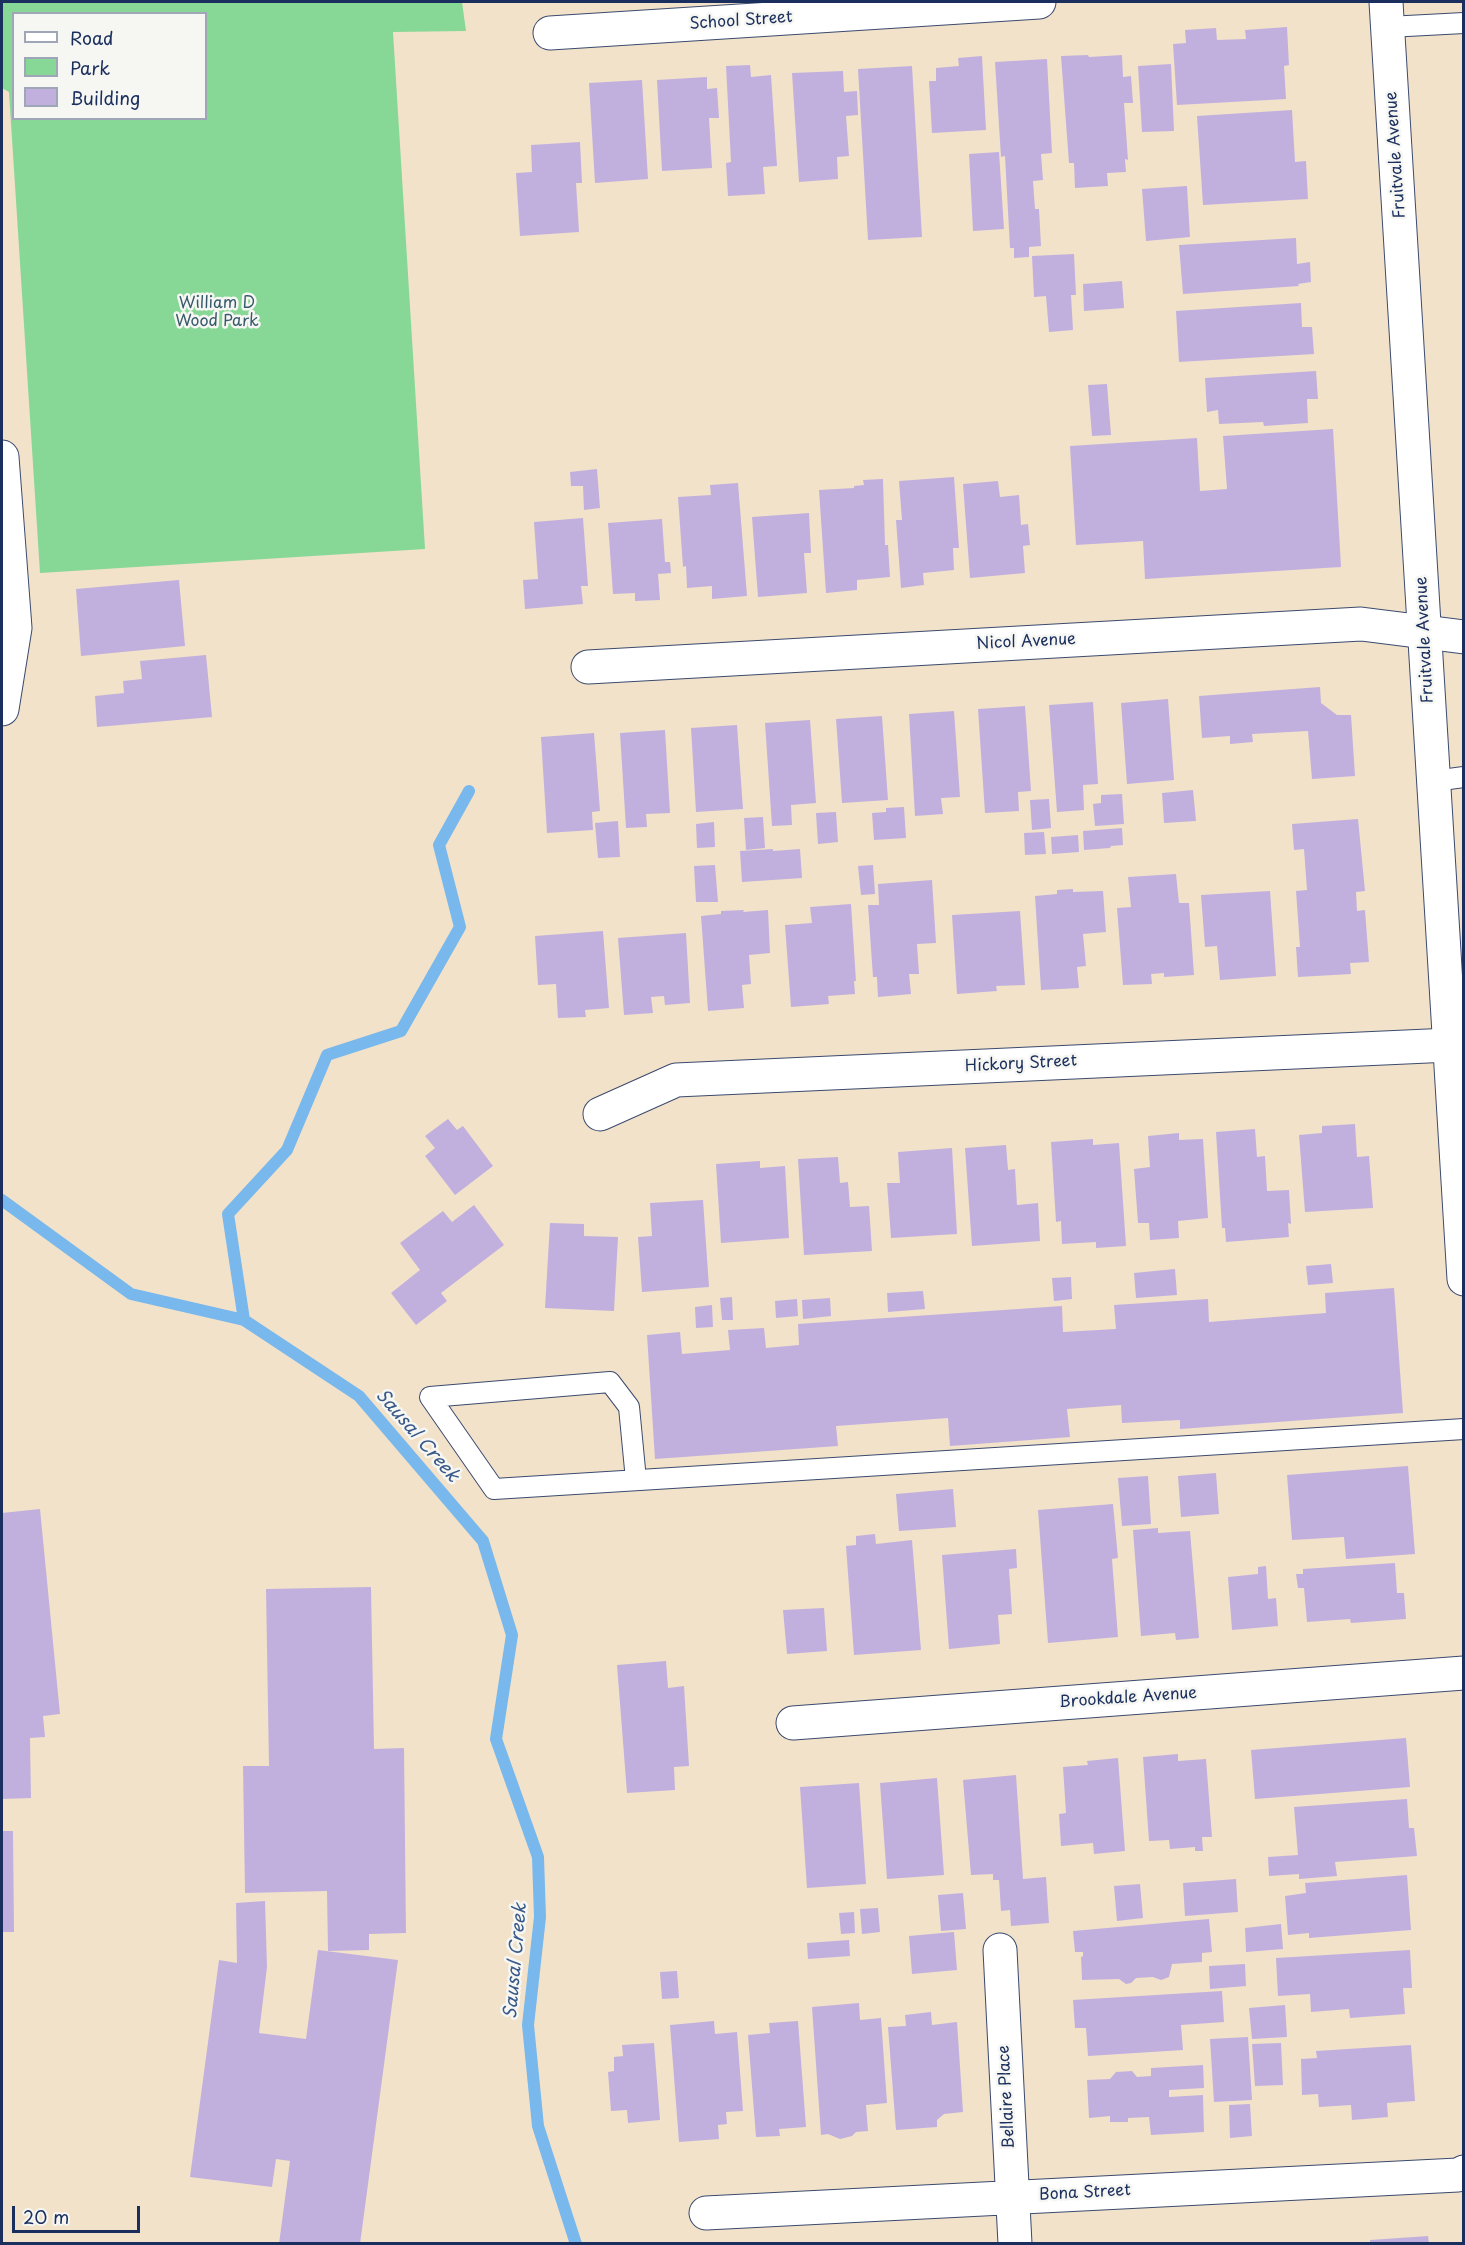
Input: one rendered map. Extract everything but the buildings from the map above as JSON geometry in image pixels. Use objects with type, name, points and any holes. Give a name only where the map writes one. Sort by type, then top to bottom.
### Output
[{"type":"street","name":"School Street","points":[[550,33],[1039,2]]},
{"type":"street","name":"Fruitvale Avenue","points":[[1387,14],[1425,633],[1449,779],[1450,1045],[1459,1110],[1464,1279]]},
{"type":"street","points":[[2,457],[15,628],[2,708]]},
{"type":"street","name":"Nicol Avenue","points":[[588,667],[1361,624],[1464,638]]},
{"type":"street","name":"Hickory Street","points":[[600,1114],[676,1080],[1450,1045]]},
{"type":"street","name":"Brookdale Avenue","points":[[793,1723],[1464,1673]]},
{"type":"street","name":"Bellaire Place","points":[[1000,1950],[1015,2244]]},
{"type":"street","name":"Bona Street","points":[[706,2213],[1458,2175],[1464,2172]]},
{"type":"lane","points":[[1387,14],[1464,23]]},
{"type":"lane","points":[[636,1480],[628,1407],[610,1382],[430,1397],[494,1489],[1464,1429]]},
{"type":"green space","name":"William D Wood Park","points":[[2,2],[462,2],[466,31],[393,32],[425,549],[40,573],[9,92],[2,88]]},
{"type":"waterway","name":"Sausal Creek","points":[[469,791],[439,845],[460,927],[401,1031],[327,1055],[287,1150],[228,1214],[244,1320],[359,1396],[483,1541],[512,1635],[496,1739],[538,1857],[540,1917],[528,2025],[538,2126],[576,2244]]},
{"type":"waterway","points":[[2,1200],[131,1294],[244,1320]]}]
